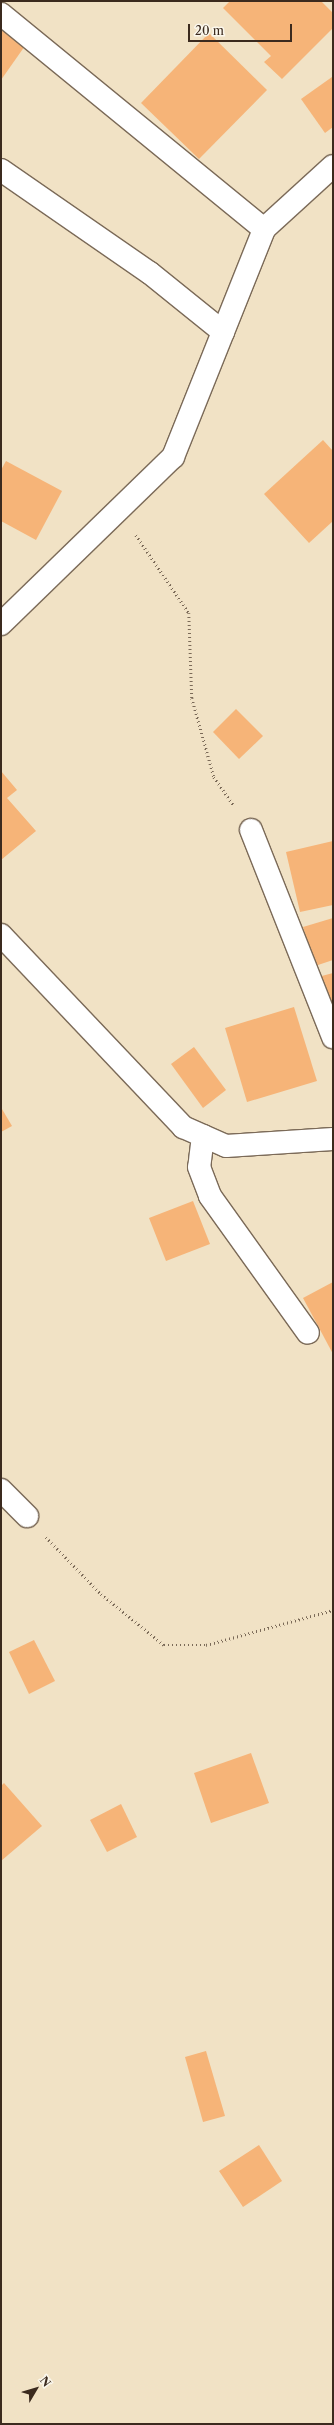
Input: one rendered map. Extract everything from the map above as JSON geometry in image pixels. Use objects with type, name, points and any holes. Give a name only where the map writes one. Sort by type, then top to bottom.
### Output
[{"type":"street","points":[[1,14],[264,229]]},
{"type":"street","points":[[1,624],[173,457],[264,229],[333,166]]},
{"type":"street","points":[[1,170],[150,273],[223,332]]},
{"type":"street","points":[[251,830],[333,1037]]},
{"type":"street","points":[[1,935],[183,1127],[226,1146],[333,1139]]},
{"type":"street","points":[[203,1136],[199,1167],[210,1196],[308,1333]]},
{"type":"street","points":[[1,1490],[27,1516]]},
{"type":"path","points":[[118,511],[189,613],[192,698],[214,777],[251,830]]},
{"type":"path","points":[[27,1516],[101,1594],[164,1645],[206,1645],[333,1610]]},
{"type":"building","points":[[230,1],[321,1],[333,13],[333,28],[282,79],[264,62],[271,56],[223,8]]},
{"type":"building","points":[[1,25],[27,43],[1,80]]},
{"type":"building","points":[[209,33],[267,90],[199,159],[141,103]]},
{"type":"building","points":[[332,77],[333,127],[325,133],[301,99]]},
{"type":"building","points":[[323,440],[333,451],[333,521],[309,543],[264,494]]},
{"type":"building","points":[[6,461],[62,491],[36,540],[1,521],[1,470]]},
{"type":"building","points":[[236,709],[263,736],[239,759],[213,732]]},
{"type":"building","points":[[1,771],[17,790],[7,798],[36,831],[1,860]]},
{"type":"building","points":[[333,841],[333,905],[300,912],[286,852]]},
{"type":"building","points":[[333,918],[333,960],[315,966],[303,927]]},
{"type":"building","points":[[333,973],[333,1025],[318,977]]},
{"type":"building","points":[[294,1007],[317,1081],[247,1102],[225,1028]]},
{"type":"building","points":[[194,1047],[226,1090],[203,1108],[171,1064]]},
{"type":"building","points":[[2,1109],[12,1126],[1,1132],[1,1110]]},
{"type":"building","points":[[193,1201],[210,1244],[166,1261],[149,1218]]},
{"type":"building","points":[[333,1282],[333,1354],[303,1298]]},
{"type":"building","points":[[34,1640],[55,1681],[29,1694],[9,1652]]},
{"type":"building","points":[[251,1753],[269,1803],[211,1823],[194,1773]]},
{"type":"building","points":[[4,1783],[42,1826],[1,1861],[1,1786]]},
{"type":"building","points":[[121,1804],[137,1837],[107,1852],[90,1820]]},
{"type":"building","points":[[206,2051],[225,2116],[203,2122],[185,2057]]},
{"type":"building","points":[[259,2145],[282,2181],[243,2207],[219,2171]]}]
